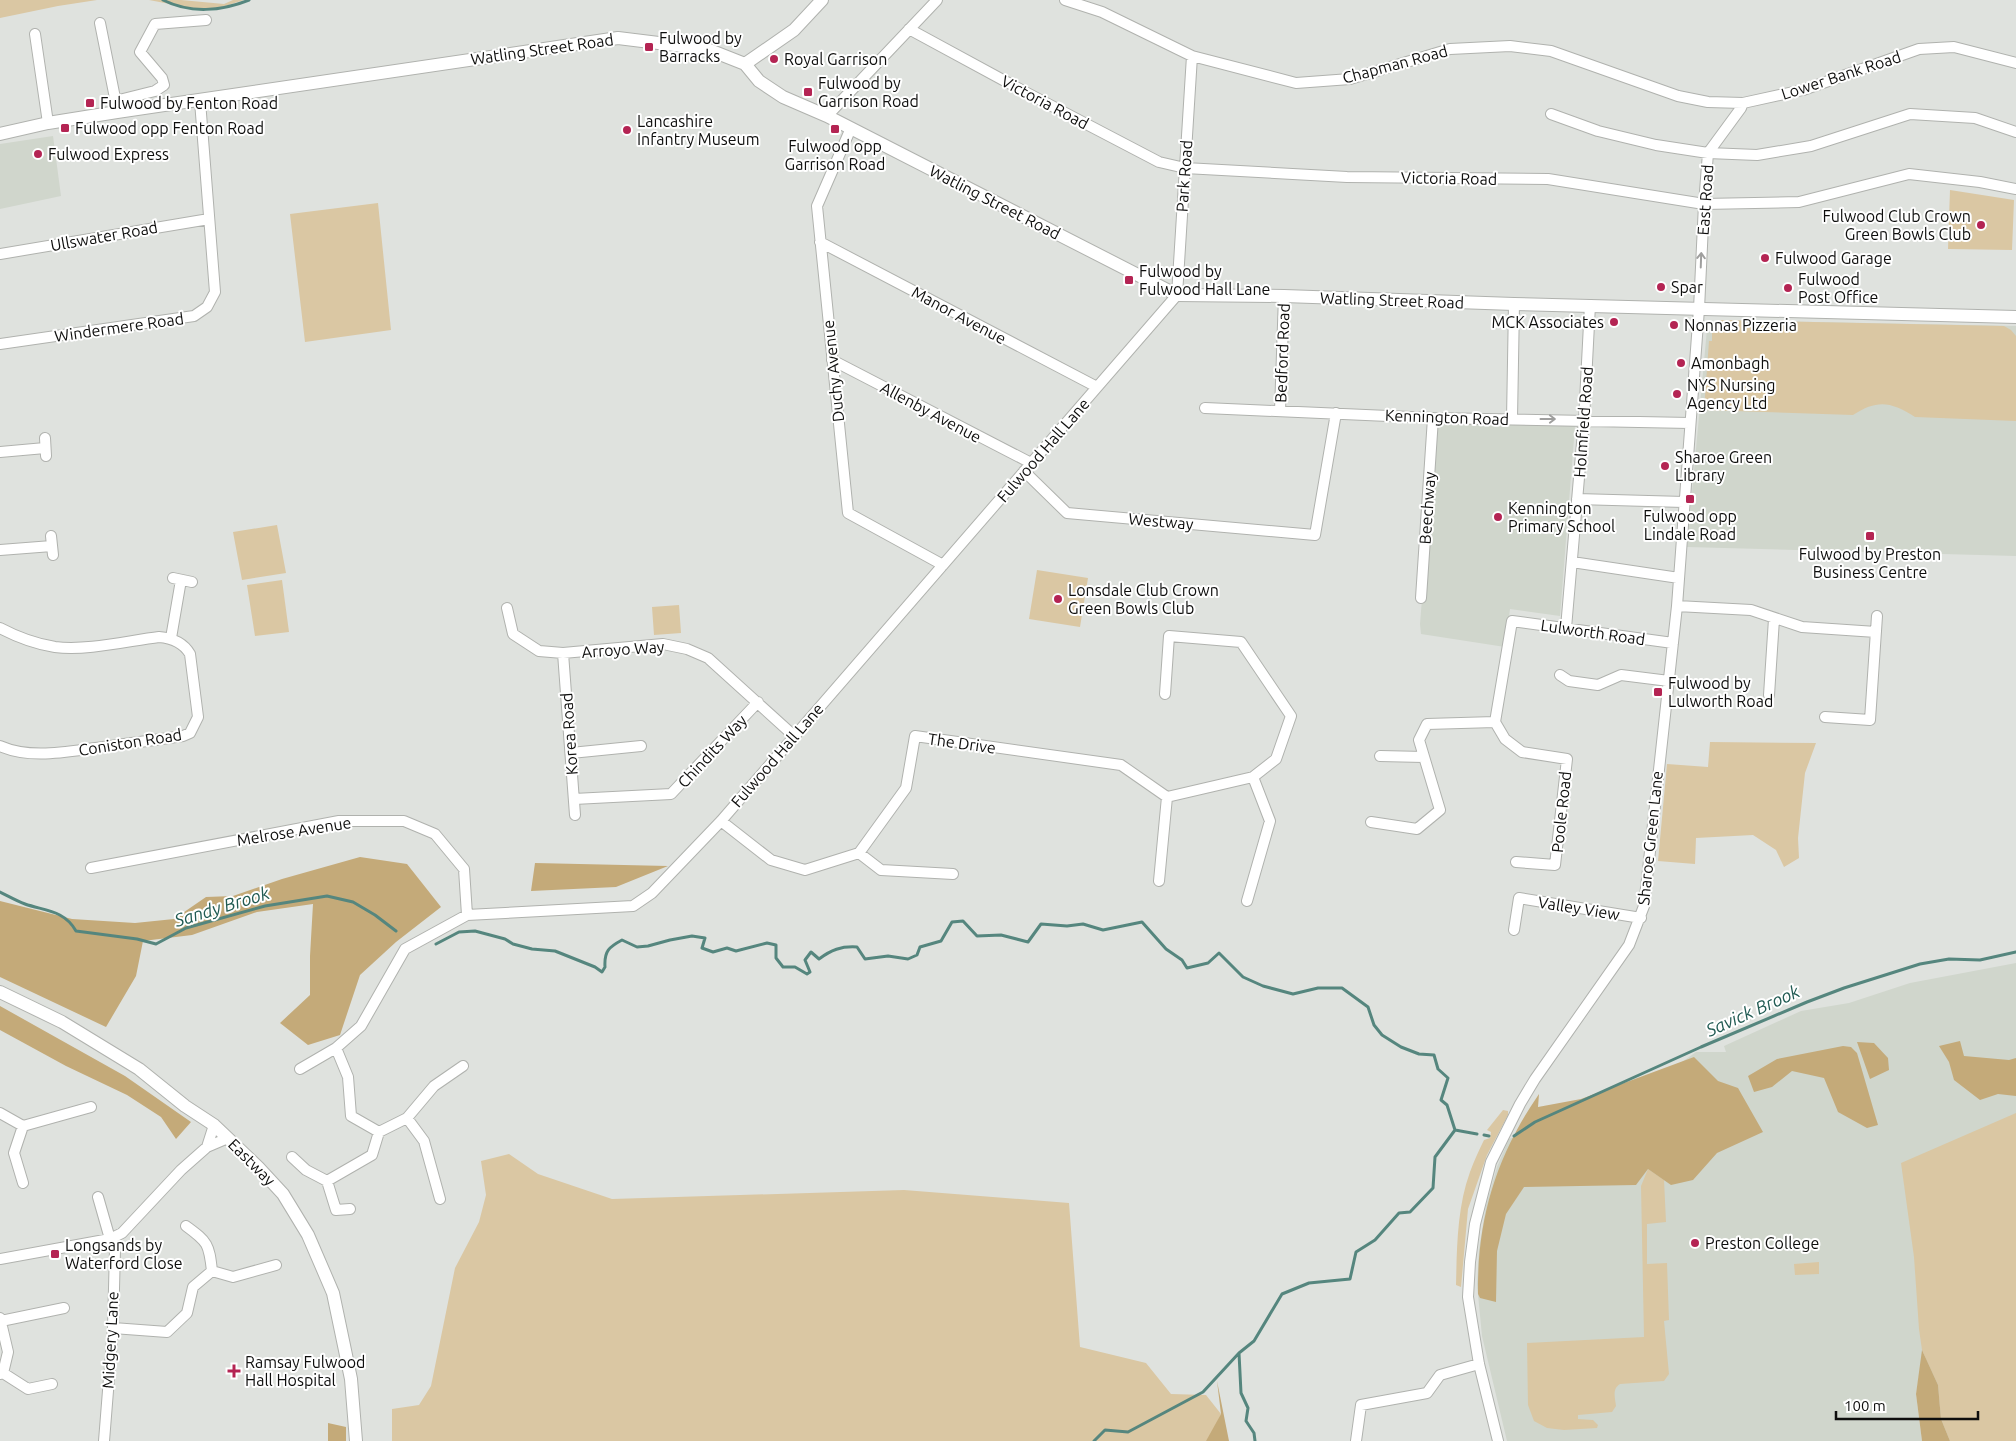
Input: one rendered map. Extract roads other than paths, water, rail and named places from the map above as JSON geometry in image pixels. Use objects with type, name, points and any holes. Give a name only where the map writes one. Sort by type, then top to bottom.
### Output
[{"type":"main road","points":[[745,64],[794,30],[822,0]]},
{"type":"main road","name":"Watling Street Road","points":[[0,134],[116,107],[200,101],[618,38],[707,49],[745,64],[759,81],[775,92],[851,128],[1177,295],[1284,296],[2016,317]]},
{"type":"main road","name":"Eastway","points":[[0,992],[62,1022],[139,1070],[185,1106],[214,1125],[283,1194],[308,1235],[332,1293],[351,1379],[356,1441]]},
{"type":"street","points":[[827,116],[937,0]]},
{"type":"street","name":"Chapman Road","points":[[1065,0],[1102,12],[1192,56],[1296,83],[1350,79],[1450,49],[1510,46],[1551,51]]},
{"type":"street","points":[[100,23],[116,107],[155,91],[164,85],[162,78],[140,52],[155,24],[206,20]]},
{"type":"street","name":"Victoria Road","points":[[909,29],[1159,162],[1185,168],[1347,178],[1548,179],[1704,204],[1799,202],[1909,174],[1980,182],[2016,189]]},
{"type":"street","points":[[35,34],[48,123]]},
{"type":"street","name":"Lower Bank Road","points":[[1551,51],[1678,96],[1708,102],[1743,103],[1803,90],[1919,49],[1954,47],[2016,63]]},
{"type":"street","name":"Park Road","points":[[1177,295],[1192,56]]},
{"type":"street","name":"Windermere Road","points":[[0,344],[194,316],[210,303],[214,292],[200,101]]},
{"type":"street","name":"East Road","points":[[1699,309],[1708,153],[1743,103]]},
{"type":"street","points":[[1551,114],[1598,131],[1656,145],[1708,153],[1757,155],[1811,146],[1910,114],[1975,118],[2016,132]]},
{"type":"street","name":"Duchy Avenue","points":[[851,128],[817,206],[848,513],[943,565]]},
{"type":"street","name":"Ullswater Road","points":[[0,254],[209,219]]},
{"type":"street","name":"Manor Avenue","points":[[820,242],[1097,387]]},
{"type":"street","name":"Fulwood Hall Lane","points":[[300,1069],[336,1048],[361,1026],[405,949],[467,915],[633,906],[652,893],[721,821],[793,735],[1177,295]]},
{"type":"street","name":"Bedford Road","points":[[1280,411],[1284,296]]},
{"type":"street","points":[[1512,419],[1514,304]]},
{"type":"street","name":"Holmfield Road","points":[[1566,628],[1584,420],[1590,305]]},
{"type":"street","name":"Sharoe Green Lane","points":[[1498,1441],[1479,1364],[1468,1297],[1475,1224],[1491,1162],[1520,1104],[1541,1069],[1629,945],[1641,918],[1646,892],[1656,784],[1677,606],[1699,309]]},
{"type":"street","name":"Allenby Avenue","points":[[832,360],[1028,467]]},
{"type":"street","name":"Kennington Road","points":[[1205,408],[1433,418],[1690,423]]},
{"type":"street","name":"Westway","points":[[1028,467],[1068,513],[1315,535],[1336,413]]},
{"type":"street","name":"Beechway","points":[[1421,598],[1433,418]]},
{"type":"street","points":[[0,452],[45,447]]},
{"type":"street","points":[[1577,499],[1684,502]]},
{"type":"street","points":[[0,550],[52,546]]},
{"type":"street","points":[[1572,562],[1679,578]]},
{"type":"street","points":[[0,628],[36,643],[56,647],[76,647],[159,637],[171,638],[177,579],[192,582]]},
{"type":"street","points":[[1677,606],[1751,610],[1802,627],[1876,632]]},
{"type":"street","name":"Arroyo Way","points":[[508,608],[513,634],[539,651],[563,653],[663,644],[687,649],[708,658],[793,735]]},
{"type":"street","points":[[1825,717],[1870,720],[1877,616]]},
{"type":"street","points":[[1769,695],[1774,619]]},
{"type":"street","name":"Lulworth Road","points":[[1495,722],[1512,621],[1673,642]]},
{"type":"street","points":[[1159,881],[1167,797],[1253,777],[1276,759],[1290,716],[1241,642],[1169,636],[1165,694]]},
{"type":"street","name":"Coniston Road","points":[[0,746],[10,750],[29,753],[56,753],[183,736],[190,733],[198,717],[190,654],[186,647],[171,638]]},
{"type":"street","name":"Korea Road","points":[[563,653],[575,815]]},
{"type":"street","points":[[1560,674],[1569,681],[1598,685],[1621,675],[1669,680]]},
{"type":"street","name":"Chindits Way","points":[[574,799],[671,794],[758,702]]},
{"type":"street","points":[[1371,822],[1417,829],[1440,810],[1419,740],[1427,724],[1495,722]]},
{"type":"street","name":"Poole Road","points":[[1495,722],[1505,739],[1522,752],[1567,759],[1556,865],[1516,862]]},
{"type":"street","name":"The Drive","points":[[859,853],[906,788],[915,736],[1121,765],[1167,797]]},
{"type":"street","points":[[570,753],[641,746]]},
{"type":"street","points":[[1380,756],[1424,757]]},
{"type":"street","points":[[1247,901],[1270,821],[1253,777]]},
{"type":"street","name":"Melrose Avenue","points":[[91,868],[339,821],[404,821],[435,834],[464,870],[467,915]]},
{"type":"street","points":[[721,821],[771,860],[805,870],[859,853],[881,870],[953,874]]},
{"type":"street","name":"Valley View","points":[[1514,930],[1519,898],[1641,918]]},
{"type":"street","points":[[336,1048],[348,1077],[352,1116],[379,1132]]},
{"type":"street","points":[[327,1181],[372,1155],[379,1132],[407,1118],[434,1086],[463,1066]]},
{"type":"street","points":[[0,1113],[23,1126],[91,1107]]},
{"type":"street","points":[[407,1118],[424,1141],[440,1199]]},
{"type":"street","points":[[207,1147],[214,1125]]},
{"type":"street","points":[[23,1126],[14,1153],[23,1183]]},
{"type":"street","points":[[0,1260],[110,1239],[122,1233],[181,1170],[207,1147],[228,1138]]},
{"type":"street","points":[[292,1157],[306,1170],[327,1181],[336,1210],[350,1209]]},
{"type":"street","name":"Midgery Lane","points":[[98,1197],[110,1239],[115,1249],[112,1328],[104,1441]]},
{"type":"street","points":[[186,1226],[204,1239],[210,1252],[212,1271]]},
{"type":"street","points":[[212,1271],[233,1277],[276,1265]]},
{"type":"street","points":[[112,1328],[167,1332],[187,1313],[193,1286],[212,1271]]},
{"type":"street","points":[[52,1384],[28,1389],[2,1373],[8,1352],[0,1320],[64,1308]]},
{"type":"street","points":[[1356,1441],[1361,1405],[1427,1393],[1440,1375],[1479,1364]]},
{"type":"waterway","points":[[163,0],[195,9],[217,9],[249,0]]},
{"type":"waterway","name":"Sandy Brook","points":[[0,892],[25,904],[60,915],[76,931],[137,939],[156,944],[186,928],[265,906],[327,896],[353,902],[375,915],[396,931]]},
{"type":"waterway","points":[[436,944],[459,932],[475,931],[532,949],[555,951],[595,967],[602,972],[605,967],[605,957],[608,950],[622,940],[637,947],[692,936],[705,938],[702,948],[713,952],[727,948],[736,951],[767,943],[776,945],[776,958],[783,967],[795,967],[807,974],[810,972],[805,960],[811,952],[819,959],[836,949],[857,947],[865,959],[888,956],[908,959],[917,955],[920,947],[941,941],[952,922],[963,921],[977,936],[1001,935],[1028,942],[1041,924],[1067,926],[1083,924],[1103,930],[1142,922],[1166,949],[1182,960],[1187,968],[1208,963],[1219,953],[1243,977],[1263,986],[1293,994],[1318,988],[1342,988],[1368,1007],[1374,1025],[1382,1035],[1401,1047],[1419,1054],[1434,1055],[1438,1069],[1448,1078],[1441,1100],[1447,1105],[1455,1130]]},
{"type":"waterway","name":"Savick Brook","points":[[1514,1136],[1535,1122],[1701,1047],[1844,988],[1920,964],[1949,959],[1980,960],[2016,952]]},
{"type":"waterway","name":"Savick Brook","points":[[1094,1441],[1105,1430],[1128,1432],[1203,1392],[1239,1353],[1254,1341],[1282,1294],[1309,1283],[1350,1279],[1356,1252],[1375,1240],[1399,1213],[1410,1212],[1433,1188],[1435,1157],[1455,1130],[1477,1134]]},
{"type":"waterway","name":"Savick Brook","points":[[1484,1135],[1489,1136]]},
{"type":"waterway","points":[[1239,1353],[1241,1393],[1248,1408],[1246,1421],[1254,1433],[1255,1441]]},
{"type":"place","name":"Fulwood by Barracks","points":[[649,47]]},
{"type":"place","name":"Royal Garrison","points":[[774,59]]},
{"type":"place","name":"Fulwood by Garrison Road","points":[[808,92]]},
{"type":"place","name":"Fulwood by Fenton Road","points":[[90,103]]},
{"type":"place","name":"Fulwood opp Fenton Road","points":[[65,128]]},
{"type":"place","name":"Fulwood opp Garrison Road","points":[[835,129]]},
{"type":"place","name":"Lancashire Infantry Museum","points":[[627,130]]},
{"type":"place","name":"Fulwood Express","points":[[38,154]]},
{"type":"place","name":"Fulwood Club Crown Green Bowls Club","points":[[1981,225]]},
{"type":"place","name":"Fulwood Garage","points":[[1765,258]]},
{"type":"place","name":"Fulwood by Fulwood Hall Lane","points":[[1129,280]]},
{"type":"place","name":"Spar","points":[[1661,287]]},
{"type":"place","name":"Fulwood Post Office","points":[[1788,288]]},
{"type":"place","name":"MCK Associates","points":[[1614,322]]},
{"type":"place","name":"Nonnas Pizzeria","points":[[1674,325]]},
{"type":"place","name":"Amonbagh","points":[[1681,363]]},
{"type":"place","name":"NYS Nursing Agency Ltd","points":[[1677,394]]},
{"type":"place","name":"Sharoe Green Library","points":[[1665,466]]},
{"type":"place","name":"Fulwood opp Lindale Road","points":[[1690,499]]},
{"type":"place","name":"Kennington Primary School","points":[[1498,517]]},
{"type":"place","name":"Fulwood by Preston Business Centre","points":[[1870,536]]},
{"type":"place","name":"Lonsdale Club Crown Green Bowls Club","points":[[1058,599]]},
{"type":"place","name":"Fulwood by Lulworth Road","points":[[1658,692]]},
{"type":"place","name":"Preston College","points":[[1695,1243]]},
{"type":"place","name":"Longsands by Waterford Close","points":[[55,1254]]},
{"type":"place","name":"Ramsay Fulwood Hall Hospital","points":[[234,1371]]}]
